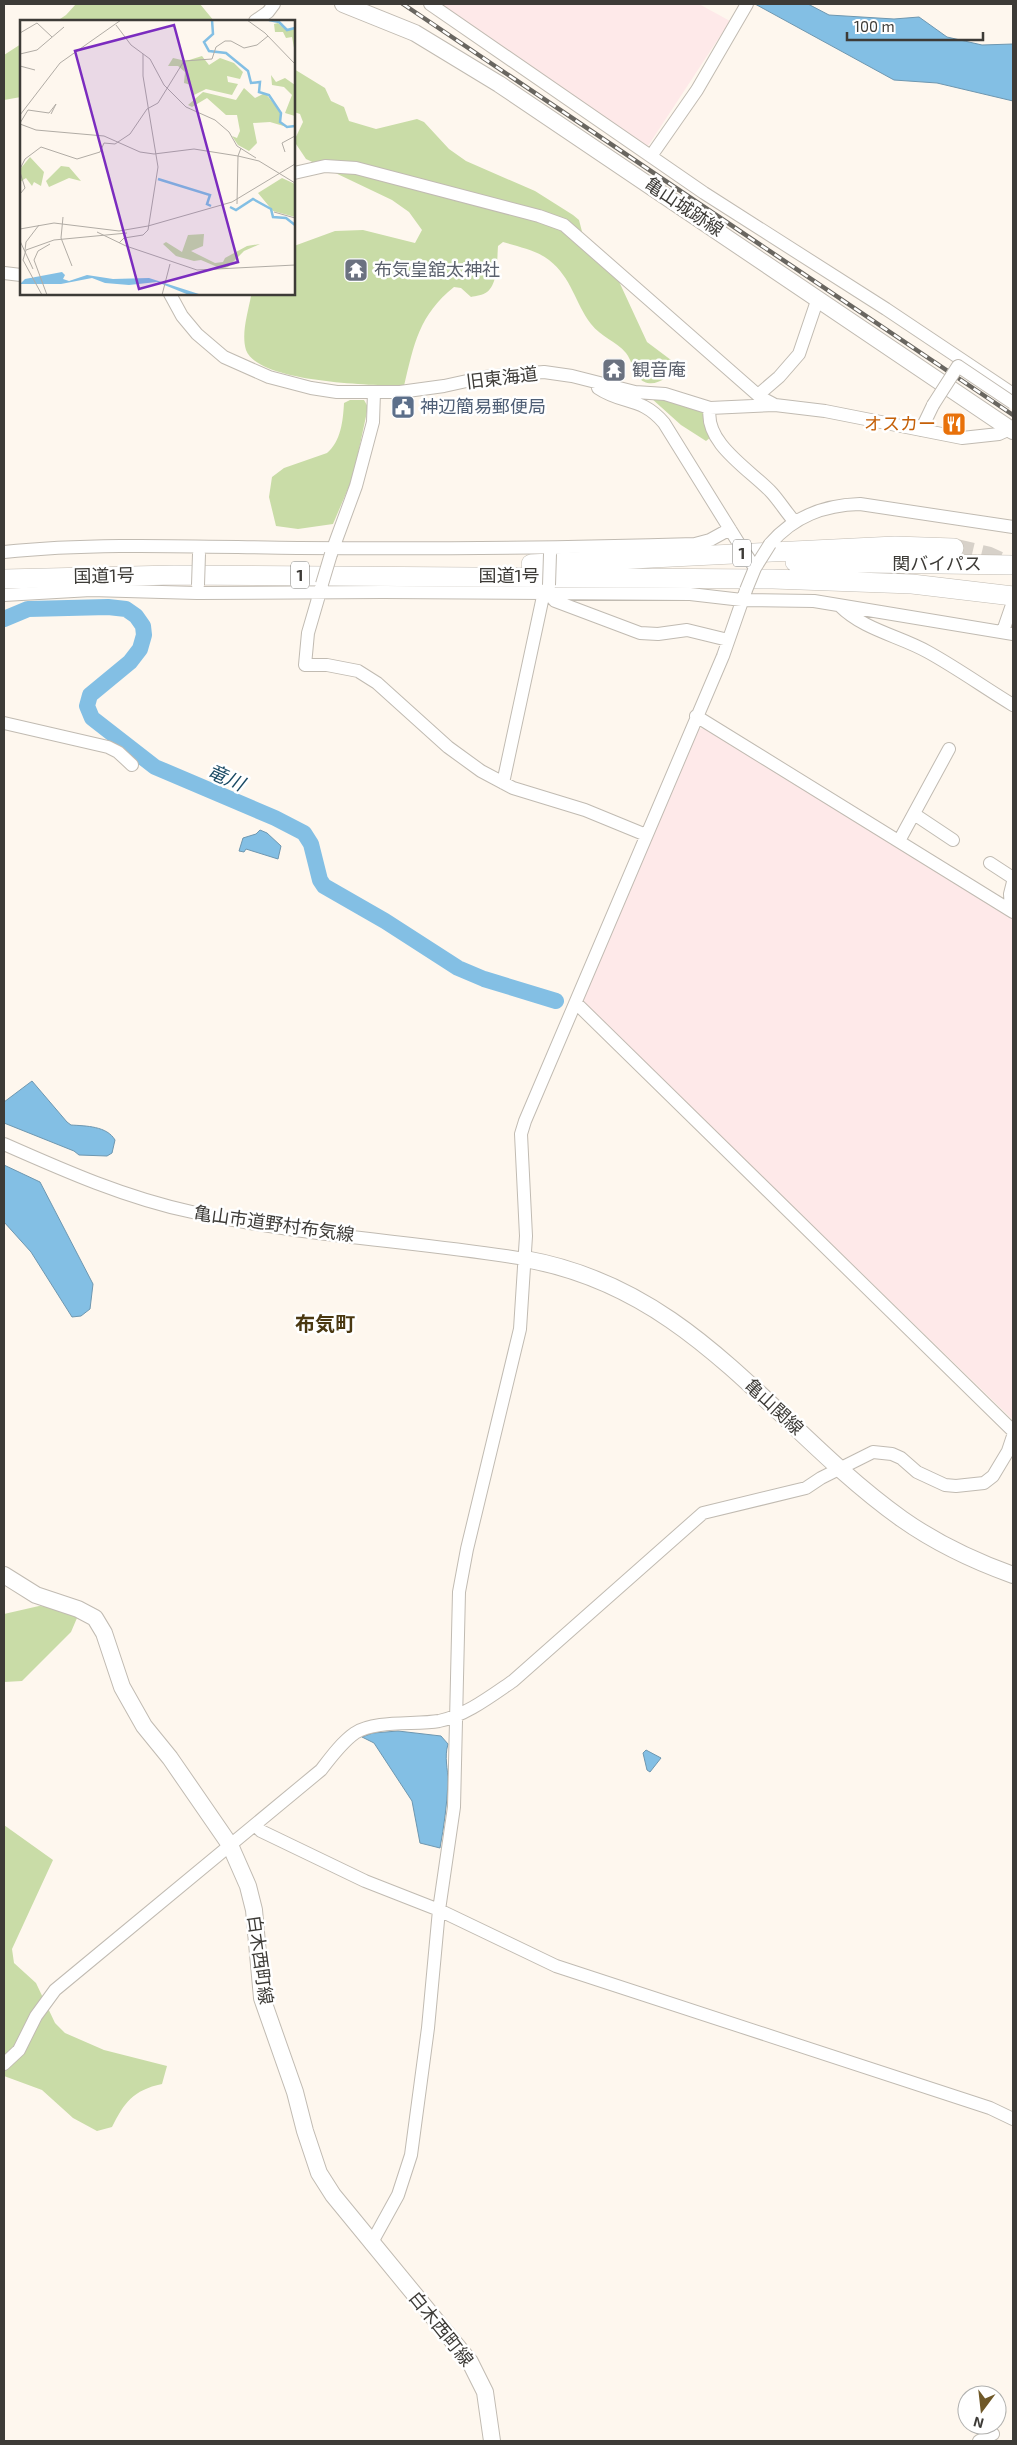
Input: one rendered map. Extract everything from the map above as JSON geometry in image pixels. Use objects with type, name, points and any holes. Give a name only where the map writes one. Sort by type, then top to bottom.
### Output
[{"type":"highway","name":"国道1号","points":[[4,568],[164,563],[529,564],[895,546],[954,548]]},
{"type":"highway","name":"1","points":[[529,564],[772,562],[861,564]]},
{"type":"highway","name":"1","points":[[597,576],[861,564]]},
{"type":"highway","name":"関バイパス","points":[[861,564],[1013,564]]},
{"type":"highway","name":"国道1号","points":[[4,579],[174,575],[597,576],[877,582],[959,588],[1013,596]]},
{"type":"main road","name":"亀山城跡線","points":[[343,4],[415,33],[450,52],[1012,430]]},
{"type":"main road","name":"亀山関線","points":[[525,1259],[576,1271],[607,1283],[652,1306],[693,1335],[880,1502],[922,1532],[959,1552],[1013,1575]]},
{"type":"main road","name":"白木西町線","points":[[4,1576],[36,1595],[87,1613],[99,1624],[122,1687],[144,1726],[170,1758],[230,1845],[248,1886],[254,1910],[262,1998],[295,2092],[319,2173],[333,2196],[470,2362],[485,2392],[492,2441]]},
{"type":"street","points":[[256,20],[268,12],[274,4]]},
{"type":"street","points":[[430,4],[651,156],[1013,394]]},
{"type":"street","points":[[651,156],[697,90],[745,7]]},
{"type":"street","points":[[295,173],[325,166],[356,168],[558,222],[597,252],[758,395],[775,405]]},
{"type":"street","points":[[4,273],[20,275]]},
{"type":"street","name":"旧東海道","points":[[171,295],[182,316],[203,339],[224,357],[250,370],[311,388],[336,392],[414,390],[528,372],[562,374],[634,392],[665,394],[710,408],[775,405],[825,411],[962,438],[999,434],[1012,430]]},
{"type":"street","points":[[758,395],[779,377],[798,354],[818,298]]},
{"type":"street","points":[[921,430],[933,404],[958,366],[1013,403]]},
{"type":"street","points":[[585,380],[604,392],[648,407],[656,413],[755,568]]},
{"type":"street","points":[[374,392],[373,422],[356,486],[320,588],[308,633],[305,665],[316,664],[343,667],[365,675],[386,691],[460,757],[503,783],[585,810],[646,835]]},
{"type":"street","points":[[710,408],[708,417],[710,427],[716,436],[735,461],[772,494],[794,521]]},
{"type":"street","points":[[372,2244],[398,2195],[410,2155],[428,2028],[439,1910],[454,1807],[456,1716],[458,1706],[459,1592],[467,1549],[520,1329],[526,1236],[521,1134],[525,1120],[723,656],[755,568],[770,544],[794,521],[808,514],[843,504],[860,504],[1013,527]]},
{"type":"street","points":[[4,552],[38,548],[549,551],[695,544],[710,540],[730,529]]},
{"type":"street","points":[[197,589],[199,550]]},
{"type":"street","points":[[503,783],[542,601],[548,589],[549,551]]},
{"type":"street","points":[[4,595],[91,590],[320,588],[548,589],[744,595],[814,601],[1007,631],[1013,602]]},
{"type":"street","points":[[548,589],[555,601],[640,633],[658,634],[687,630],[728,640]]},
{"type":"street","points":[[840,606],[848,615],[928,652],[1013,705]]},
{"type":"street","points":[[696,716],[1012,911]]},
{"type":"street","points":[[4,723],[108,747],[118,752],[132,766]]},
{"type":"street","points":[[899,841],[948,749]]},
{"type":"street","points":[[914,814],[953,840]]},
{"type":"street","points":[[990,863],[1013,878]]},
{"type":"street","points":[[1012,911],[1010,894],[1013,882]]},
{"type":"street","points":[[576,1003],[1013,1431]]},
{"type":"street","name":"亀山市道野村布気線","points":[[4,1144],[128,1195],[191,1212],[260,1225],[448,1247],[525,1259]]},
{"type":"street","points":[[4,2064],[20,2050],[36,2016],[55,1990],[321,1770],[342,1746],[360,1730],[439,1721],[456,1716],[513,1682],[703,1513],[806,1488],[873,1452],[882,1452],[901,1458],[917,1472],[934,1482],[956,1486],[984,1483],[993,1476],[1008,1451],[1013,1436]]},
{"type":"street","points":[[255,1825],[261,1831],[365,1881],[439,1910],[556,1966],[990,2108],[1013,2119]]},
{"type":"street","points":[[980,2441],[992,2435]]},
{"type":"shaded area","points":[[436,4],[699,4],[730,21],[648,146]]},
{"type":"shaded area","points":[[707,728],[1013,917],[1012,1419],[585,1005],[583,996],[697,729]]},
{"type":"green space","points":[[76,4],[200,4],[213,20],[58,20]]},
{"type":"green space","points":[[20,45],[20,97],[4,100],[4,55]]},
{"type":"green space","points":[[295,70],[325,88],[331,101],[344,107],[349,121],[376,129],[417,119],[424,122],[449,149],[466,161],[535,191],[573,215],[579,220],[587,251],[616,275],[647,342],[671,360],[675,366],[672,371],[659,382],[648,383],[643,381],[636,374],[626,353],[591,324],[557,267],[539,254],[503,242],[498,246],[495,277],[491,288],[487,292],[471,297],[461,288],[454,287],[433,308],[425,320],[415,344],[404,386],[344,383],[293,376],[255,361],[246,350],[244,337],[251,296],[295,295],[295,246],[335,231],[363,230],[415,243],[422,230],[409,212],[392,200],[306,159],[295,142],[303,122],[300,114],[295,112]]},
{"type":"green space","points":[[651,396],[703,411],[704,424],[711,437],[706,441],[681,425]]},
{"type":"green space","points":[[350,400],[364,400],[368,407],[353,477],[333,524],[298,529],[276,526],[269,497],[272,477],[284,468],[327,453],[338,437],[342,424],[344,403]]},
{"type":"green space","points":[[39,1606],[54,1607],[77,1618],[71,1632],[22,1681],[4,1682],[4,1614]]},
{"type":"green space","points":[[4,1825],[53,1860],[12,1949],[14,1963],[36,1983],[55,2023],[65,2033],[104,2050],[167,2066],[162,2084],[144,2090],[125,2104],[112,2127],[97,2131],[73,2118],[42,2090],[4,2076]]},
{"type":"water","points":[[755,4],[808,4],[829,15],[894,19],[919,17],[947,37],[982,45],[1013,44],[1013,101],[937,83],[894,80]]},
{"type":"water","points":[[260,830],[267,833],[281,846],[278,859],[246,849],[244,852],[239,851],[243,838],[256,834]]},
{"type":"water","points":[[32,1081],[71,1125],[102,1129],[111,1135],[115,1140],[112,1153],[107,1156],[79,1155],[74,1151],[4,1123],[4,1102]]},
{"type":"water","points":[[4,1165],[40,1182],[93,1284],[90,1309],[81,1316],[72,1317],[31,1252],[4,1222]]},
{"type":"water","points":[[398,1731],[441,1736],[448,1744],[446,1754],[447,1799],[440,1848],[420,1843],[412,1801],[374,1743],[362,1737],[373,1733]]},
{"type":"water","points":[[646,1750],[661,1758],[650,1772],[647,1770],[643,1753]]},
{"type":"waterway","name":"竜川","points":[[4,619],[28,609],[108,607],[126,609],[136,616],[143,626],[144,635],[140,649],[130,662],[90,695],[87,706],[92,718],[155,767],[275,818],[304,833],[311,844],[320,880],[324,886],[385,921],[458,968],[484,979],[556,1001]]},
{"type":"tunnel","points":[[954,548],[988,556],[1006,564]]},
{"type":"railway","points":[[403,4],[1013,415]]},
{"type":"place","name":"布気皇舘太神社","points":[[356,270]]},
{"type":"place","name":"観音庵","points":[[614,370]]},
{"type":"place","name":"神辺簡易郵便局","points":[[403,407]]},
{"type":"place","name":"オスカー","points":[[954,424]]},
{"type":"district","name":"布気町","points":[[325,1324]]}]
